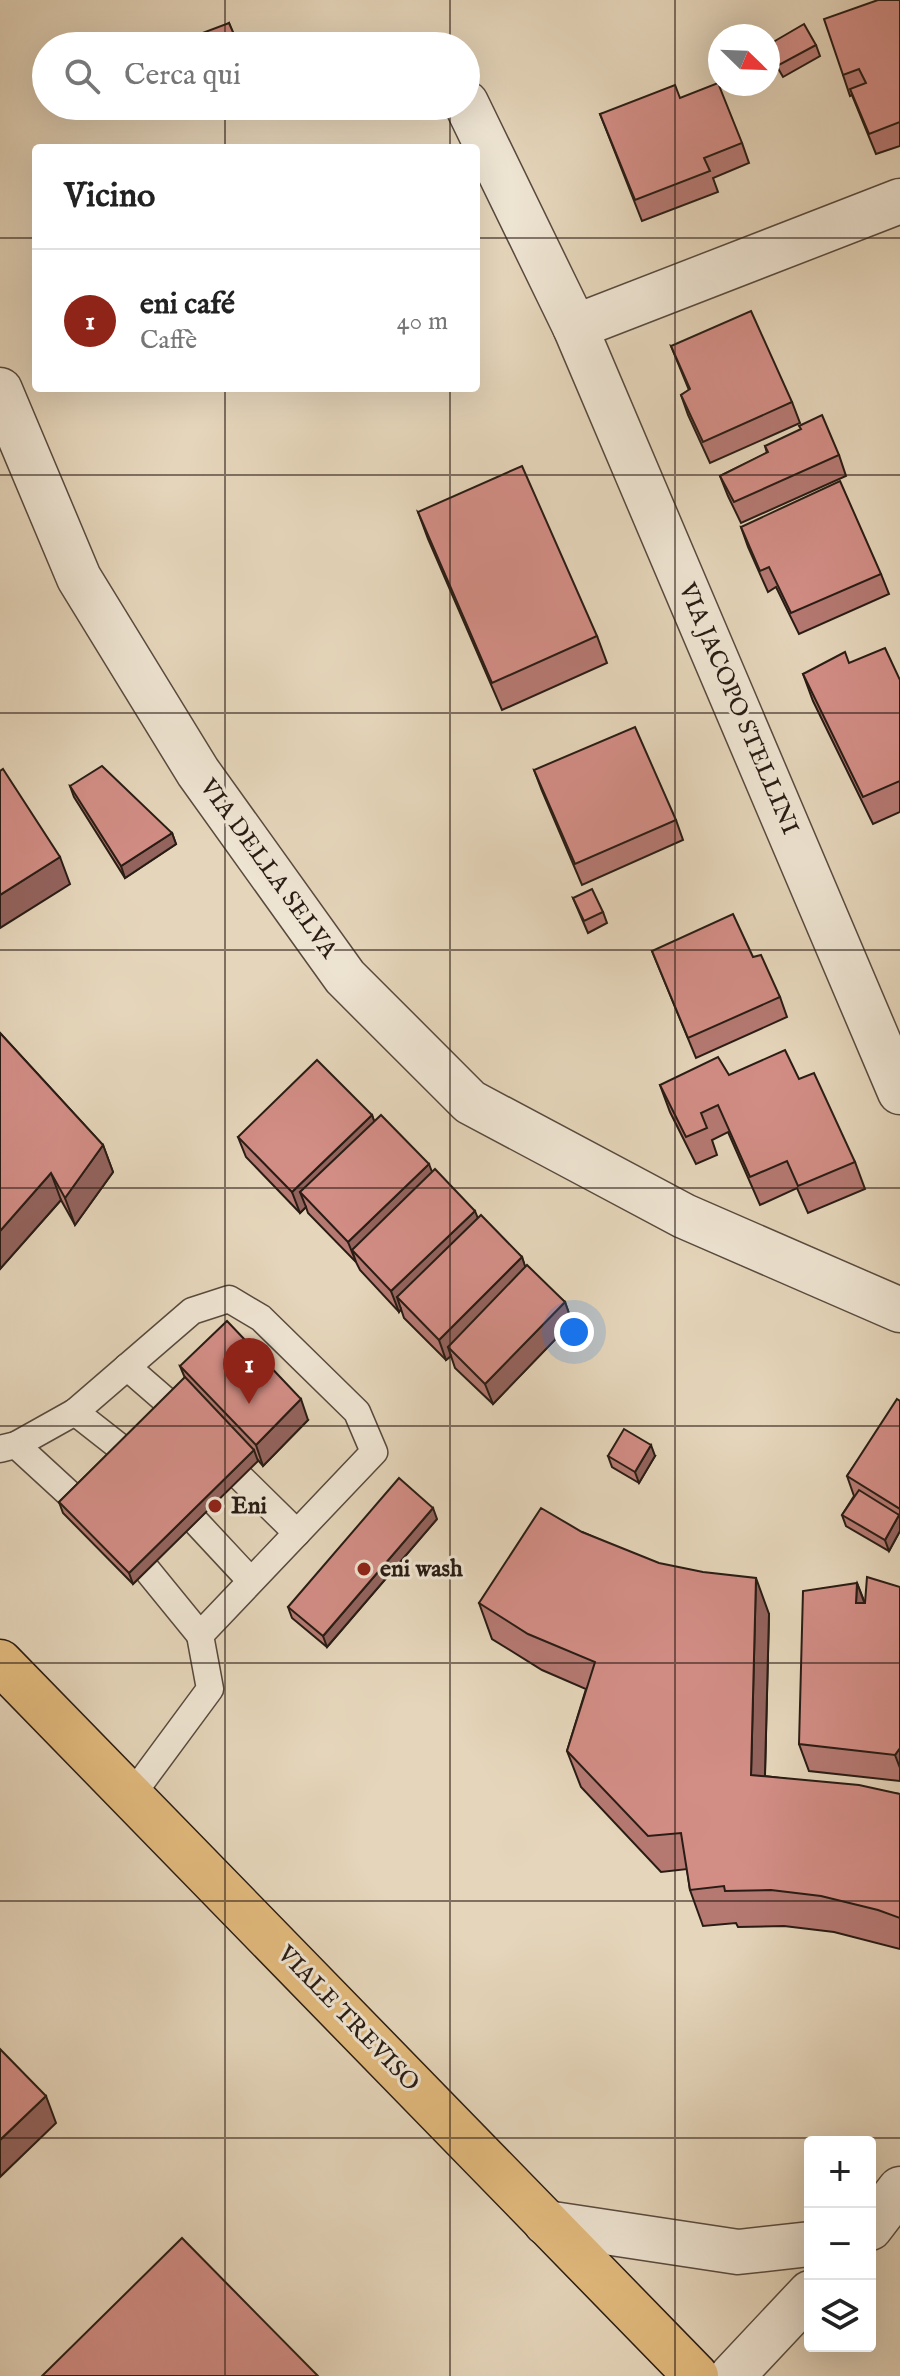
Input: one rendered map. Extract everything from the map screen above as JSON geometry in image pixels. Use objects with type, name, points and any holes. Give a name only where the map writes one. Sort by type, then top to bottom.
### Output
[{"type":"main road","name":"VIALE TREVISO","points":[[0,1662],[696,2376]]},
{"type":"street","name":"VIA JACOPO STELLINI","points":[[474,120],[575,327],[900,1092]]},
{"type":"street","points":[[575,327],[900,201]]},
{"type":"street","name":"VIA DELLA SELVA","points":[[0,390],[79,578],[198,772],[345,977],[470,1102],[684,1216],[900,1310]]},
{"type":"street","points":[[876,2220],[900,2189]]},
{"type":"street","points":[[546,2223],[738,2252],[804,2245]]},
{"type":"street","points":[[732,2376],[804,2299]]},
{"type":"lane","points":[[77,1501],[8,1447],[75,1412],[192,1311],[229,1299],[261,1318],[357,1412],[374,1452],[200,1635]]},
{"type":"lane","points":[[127,1367],[172,1406]]},
{"type":"lane","points":[[75,1412],[126,1452]]},
{"type":"lane","points":[[240,1477],[297,1533]]},
{"type":"lane","points":[[196,1522],[250,1580]]},
{"type":"lane","points":[[131,1796],[210,1689],[200,1635],[147,1570]]},
{"type":"building","points":[[878,0],[900,0],[900,122],[869,134],[850,89],[866,83],[859,69],[843,75],[824,19]]},
{"type":"building","points":[[229,23],[233,32],[205,32]]},
{"type":"building","points":[[804,24],[816,45],[780,64],[780,38]]},
{"type":"building","points":[[675,85],[680,98],[708,87],[708,96],[723,96],[742,143],[704,158],[710,171],[635,200],[600,114]]},
{"type":"building","points":[[751,311],[792,402],[703,442],[681,395],[690,389],[671,346]]},
{"type":"building","points":[[822,415],[839,455],[734,502],[720,476],[768,452],[765,446]]},
{"type":"building","points":[[522,466],[597,636],[492,683],[418,512]]},
{"type":"building","points":[[840,481],[881,574],[791,613],[769,567],[760,571],[741,527]]},
{"type":"building","points":[[885,648],[900,680],[900,781],[863,797],[803,674],[845,652],[849,663]]},
{"type":"building","points":[[635,727],[676,820],[575,864],[534,770]]},
{"type":"building","points":[[102,766],[172,833],[121,866],[70,786]]},
{"type":"building","points":[[3,769],[60,857],[0,895],[0,771]]},
{"type":"building","points":[[592,889],[603,912],[584,921],[573,898]]},
{"type":"building","points":[[733,914],[753,957],[761,955],[780,997],[688,1038],[652,951]]},
{"type":"building","points":[[0,1033],[103,1145],[65,1198],[51,1173],[0,1231]]},
{"type":"building","points":[[785,1050],[799,1079],[814,1073],[855,1162],[798,1186],[787,1161],[750,1177],[718,1105],[701,1113],[707,1128],[686,1137],[660,1085],[718,1057],[729,1075]]},
{"type":"building","points":[[317,1060],[372,1115],[292,1192],[238,1137]]},
{"type":"building","points":[[381,1115],[429,1164],[348,1242],[300,1192]]},
{"type":"building","points":[[435,1169],[475,1211],[391,1291],[352,1250]]},
{"type":"building","points":[[481,1215],[522,1257],[439,1340],[397,1297]]},
{"type":"building","points":[[527,1265],[565,1302],[485,1384],[448,1347]]},
{"type":"building","points":[[227,1321],[301,1399],[256,1445],[180,1366]]},
{"type":"building","points":[[185,1377],[254,1450],[129,1573],[59,1502]]},
{"type":"building","points":[[897,1399],[900,1401],[900,1509],[847,1476]]},
{"type":"building","points":[[624,1429],[651,1445],[635,1472],[608,1456]]},
{"type":"building","name":"eni wash","points":[[399,1478],[433,1508],[323,1636],[288,1607]]},
{"type":"building","points":[[859,1490],[899,1515],[885,1540],[842,1515]]},
{"type":"building","points":[[541,1508],[582,1532],[659,1563],[756,1578],[751,1775],[859,1785],[900,1794],[900,1918],[821,1896],[771,1890],[725,1891],[724,1886],[690,1890],[681,1833],[648,1836],[567,1751],[595,1662],[528,1634],[479,1603]]},
{"type":"building","points":[[867,1577],[900,1587],[900,1748],[895,1755],[799,1744],[803,1591],[857,1583],[856,1603],[865,1603]]},
{"type":"building","points":[[0,2049],[46,2096],[0,2140]]},
{"type":"building","points":[[182,2238],[318,2376],[42,2376]]},
{"type":"place","name":"eni café","points":[[249,1404]]},
{"type":"place","name":"Eni","points":[[215,1506]]},
{"type":"place","name":"eni wash","points":[[364,1569]]}]
